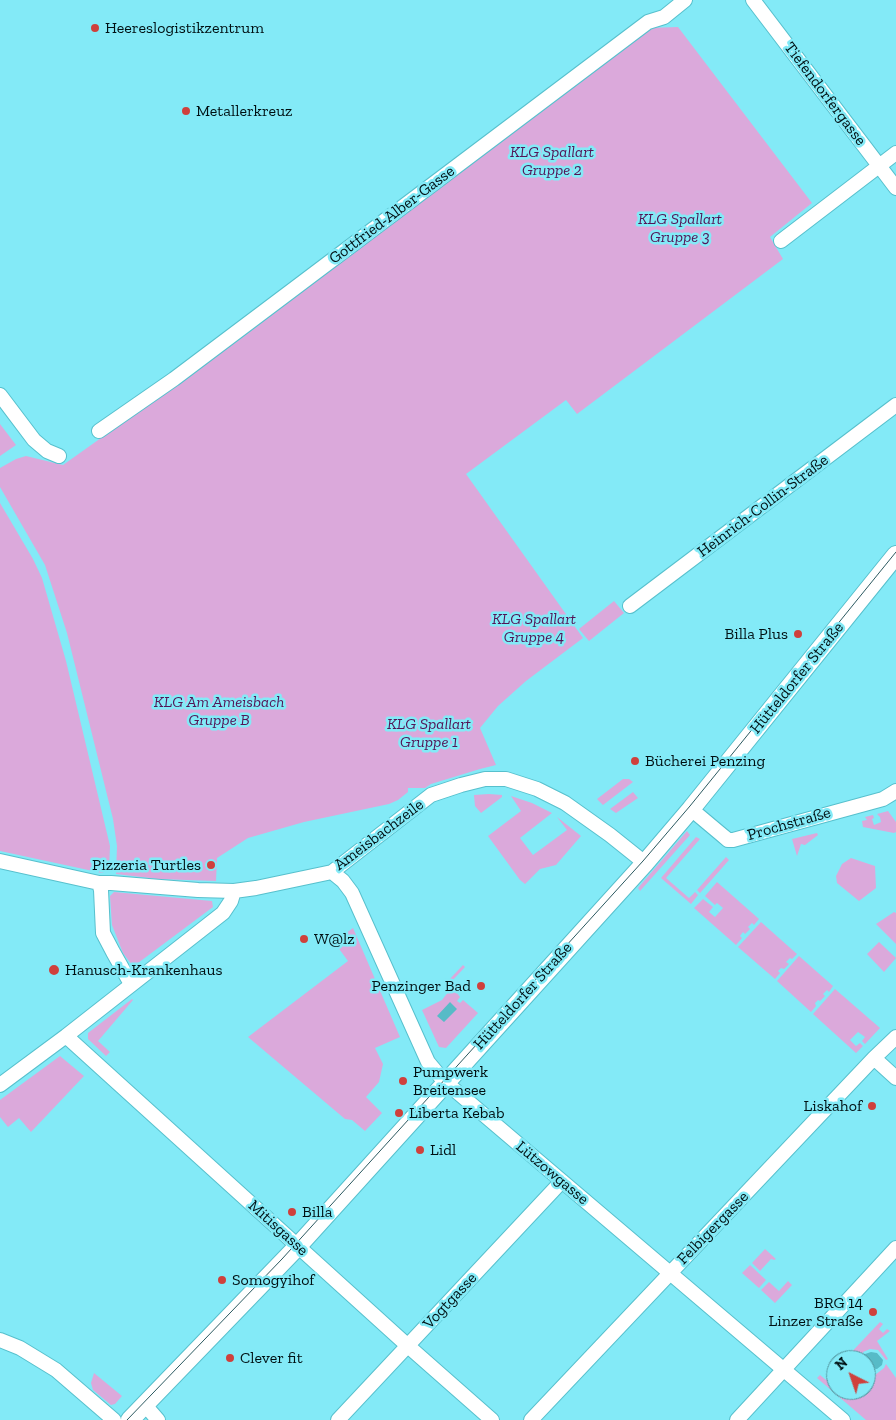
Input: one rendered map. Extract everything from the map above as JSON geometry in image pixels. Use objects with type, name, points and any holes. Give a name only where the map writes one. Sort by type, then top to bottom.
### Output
[{"type":"main road","name":"Hütteldorfer Straße","points":[[130,1420],[298,1246],[645,863],[691,809],[896,555]]},
{"type":"street","name":"Gottfried-Alber-Gasse","points":[[99,431],[299,285],[648,22],[664,17],[685,0]]},
{"type":"street","name":"Tiefendorfergasse","points":[[753,0],[896,188]]},
{"type":"street","points":[[781,241],[896,153]]},
{"type":"street","points":[[0,395],[34,440],[47,451],[59,456]]},
{"type":"street","name":"Heinrich-Collin-Straße","points":[[630,606],[896,405]]},
{"type":"street","name":"Ameisbachzeile","points":[[0,861],[99,883],[111,882],[198,890],[234,891],[256,888],[332,872],[431,795],[485,779],[506,779],[537,789],[565,803],[645,863]]},
{"type":"street","name":"Prochstraße","points":[[691,809],[722,836],[728,840],[733,840],[883,798],[896,791]]},
{"type":"street","name":"Lützowgasse","points":[[332,872],[352,892],[428,1062],[445,1082],[843,1420]]},
{"type":"street","points":[[99,883],[103,933],[131,984]]},
{"type":"street","points":[[0,1085],[66,1036],[223,913],[231,901],[234,891]]},
{"type":"street","name":"Mitisgasse","points":[[66,1036],[492,1420]]},
{"type":"street","name":"Felbigergasse","points":[[531,1420],[896,1036]]},
{"type":"street","points":[[874,1058],[896,1078]]},
{"type":"street","name":"Vogtgasse","points":[[338,1420],[562,1181]]},
{"type":"street","points":[[737,1420],[896,1248]]},
{"type":"street","points":[[0,1340],[20,1348],[56,1370],[114,1420]]},
{"type":"street","points":[[145,1405],[158,1420]]},
{"type":"green space","points":[[678,27],[812,203],[770,237],[783,259],[577,414],[566,400],[466,474],[583,638],[526,681],[498,706],[480,728],[496,765],[431,784],[425,788],[408,788],[408,792],[389,804],[304,822],[248,838],[217,858],[216,881],[158,879],[116,874],[117,846],[113,819],[67,633],[45,565],[0,487],[0,468],[26,456],[63,465],[243,337],[647,28]]},
{"type":"green space","points":[[0,424],[16,445],[0,456]]},
{"type":"green space","points":[[0,503],[42,578],[66,661],[110,846],[109,870],[102,873],[0,851]]},
{"type":"green space","points":[[614,601],[624,613],[589,641],[579,629]]},
{"type":"green space","points":[[623,779],[629,779],[633,782],[603,805],[597,799]]},
{"type":"green space","points":[[633,792],[638,798],[616,813],[610,809]]},
{"type":"green space","points":[[474,795],[502,795],[502,797],[481,813],[475,806]]},
{"type":"green space","points":[[511,796],[532,803],[552,813],[520,838],[533,855],[567,830],[557,817],[581,836],[556,865],[540,869],[525,884],[520,880],[488,836],[521,811]]},
{"type":"green space","points":[[888,811],[896,822],[896,832],[863,827],[862,821],[867,820],[865,817],[873,815],[874,825],[881,822],[877,814]]},
{"type":"green space","points":[[687,831],[690,835],[640,891],[638,888]]},
{"type":"green space","points":[[817,833],[818,835],[805,845],[801,844],[797,856],[792,839]]},
{"type":"green space","points":[[696,837],[700,839],[666,878],[689,898],[695,892],[698,895],[691,904],[661,878]]},
{"type":"green space","points":[[726,857],[729,860],[700,893],[697,890]]},
{"type":"green space","points":[[851,858],[875,866],[876,888],[859,901],[837,883],[836,876],[842,864]]},
{"type":"green space","points":[[717,882],[759,919],[754,925],[752,923],[748,927],[750,929],[745,934],[743,932],[740,936],[742,938],[736,945],[694,908],[703,899],[713,907],[709,912],[715,917],[723,908],[717,903],[715,905],[705,896]]},
{"type":"green space","points":[[114,892],[212,901],[213,907],[138,963],[132,965],[123,953],[112,925],[110,896]]},
{"type":"green space","points":[[894,912],[896,913],[896,944],[876,924]]},
{"type":"green space","points":[[761,922],[797,954],[786,962],[789,964],[784,969],[781,968],[778,971],[780,973],[775,979],[738,947]]},
{"type":"green space","points":[[353,928],[400,1037],[375,1048],[383,1064],[379,1082],[366,1097],[382,1113],[365,1131],[352,1120],[345,1119],[248,1037],[348,961],[334,942]]},
{"type":"green space","points":[[879,942],[896,958],[884,972],[867,954]]},
{"type":"green space","points":[[799,956],[833,986],[829,992],[827,990],[823,994],[825,996],[820,1001],[818,1000],[815,1003],[816,1006],[811,1012],[777,981]]},
{"type":"green space","points":[[463,965],[465,967],[451,982],[455,987],[461,989],[457,993],[460,997],[457,1001],[460,1003],[463,1000],[478,1013],[446,1048],[439,1047],[422,1010],[442,1000],[452,987],[447,982]]},
{"type":"green space","points":[[835,989],[880,1028],[865,1044],[862,1041],[865,1037],[858,1032],[850,1040],[856,1046],[860,1043],[863,1046],[856,1053],[813,1014]]},
{"type":"green space","points":[[132,999],[98,1041],[110,1052],[106,1056],[88,1039],[88,1033]]},
{"type":"green space","points":[[60,1056],[84,1076],[31,1132],[19,1118],[8,1127],[0,1117],[0,1100]]},
{"type":"green space","points":[[765,1249],[776,1259],[771,1259],[760,1271],[752,1263]]},
{"type":"green space","points":[[750,1265],[766,1280],[759,1288],[742,1273]]},
{"type":"green space","points":[[788,1281],[792,1285],[775,1303],[761,1290],[769,1282],[779,1291]]},
{"type":"green space","points":[[880,1322],[883,1324],[879,1329],[883,1333],[887,1329],[890,1331],[877,1341],[888,1359],[886,1360],[878,1350],[853,1350]]},
{"type":"green space","points":[[886,1364],[896,1378],[896,1420],[866,1420],[843,1400],[876,1400],[876,1374]]},
{"type":"green space","points":[[94,1373],[122,1396],[115,1404],[111,1405],[93,1390],[91,1383]]},
{"type":"green space","points":[[820,1375],[826,1380],[826,1386],[817,1378]]},
{"type":"water","points":[[450,1002],[457,1009],[444,1022],[437,1016]]},
{"type":"water","points":[[876,1353],[883,1360],[882,1365],[877,1369]]},
{"type":"tram line","points":[[127,1420],[282,1259],[643,861],[690,806],[896,552]]},
{"type":"place","name":"Heereslogistikzentrum","points":[[95,28]]},
{"type":"place","name":"Metallerkreuz","points":[[186,111]]},
{"type":"place","name":"Billa Plus","points":[[798,634]]},
{"type":"place","name":"Bücherei Penzing","points":[[635,761]]},
{"type":"place","name":"Pizzeria Turtles","points":[[211,865]]},
{"type":"place","name":"W@lz","points":[[304,939]]},
{"type":"place","name":"Hanusch-Krankenhaus","points":[[54,970]]},
{"type":"place","name":"Penzinger Bad","points":[[481,986]]},
{"type":"place","name":"Pumpwerk Breitensee","points":[[403,1081]]},
{"type":"place","name":"Liskahof","points":[[872,1106]]},
{"type":"place","name":"Liberta Kebab","points":[[399,1113]]},
{"type":"place","name":"Lidl","points":[[420,1150]]},
{"type":"place","name":"Billa","points":[[292,1212]]},
{"type":"place","name":"Somogyihof","points":[[222,1280]]},
{"type":"place","name":"BRG 14 Linzer Straße","points":[[873,1312]]},
{"type":"place","name":"Clever fit","points":[[230,1358]]},
{"type":"park label","name":"KLG Spallart Gruppe 2","points":[[552,161]]},
{"type":"park label","name":"KLG Spallart Gruppe 3","points":[[680,228]]},
{"type":"park label","name":"KLG Spallart Gruppe 4","points":[[534,628]]},
{"type":"park label","name":"KLG Am Ameisbach Gruppe B","points":[[219,711]]},
{"type":"park label","name":"KLG Spallart Gruppe 1","points":[[429,733]]}]
